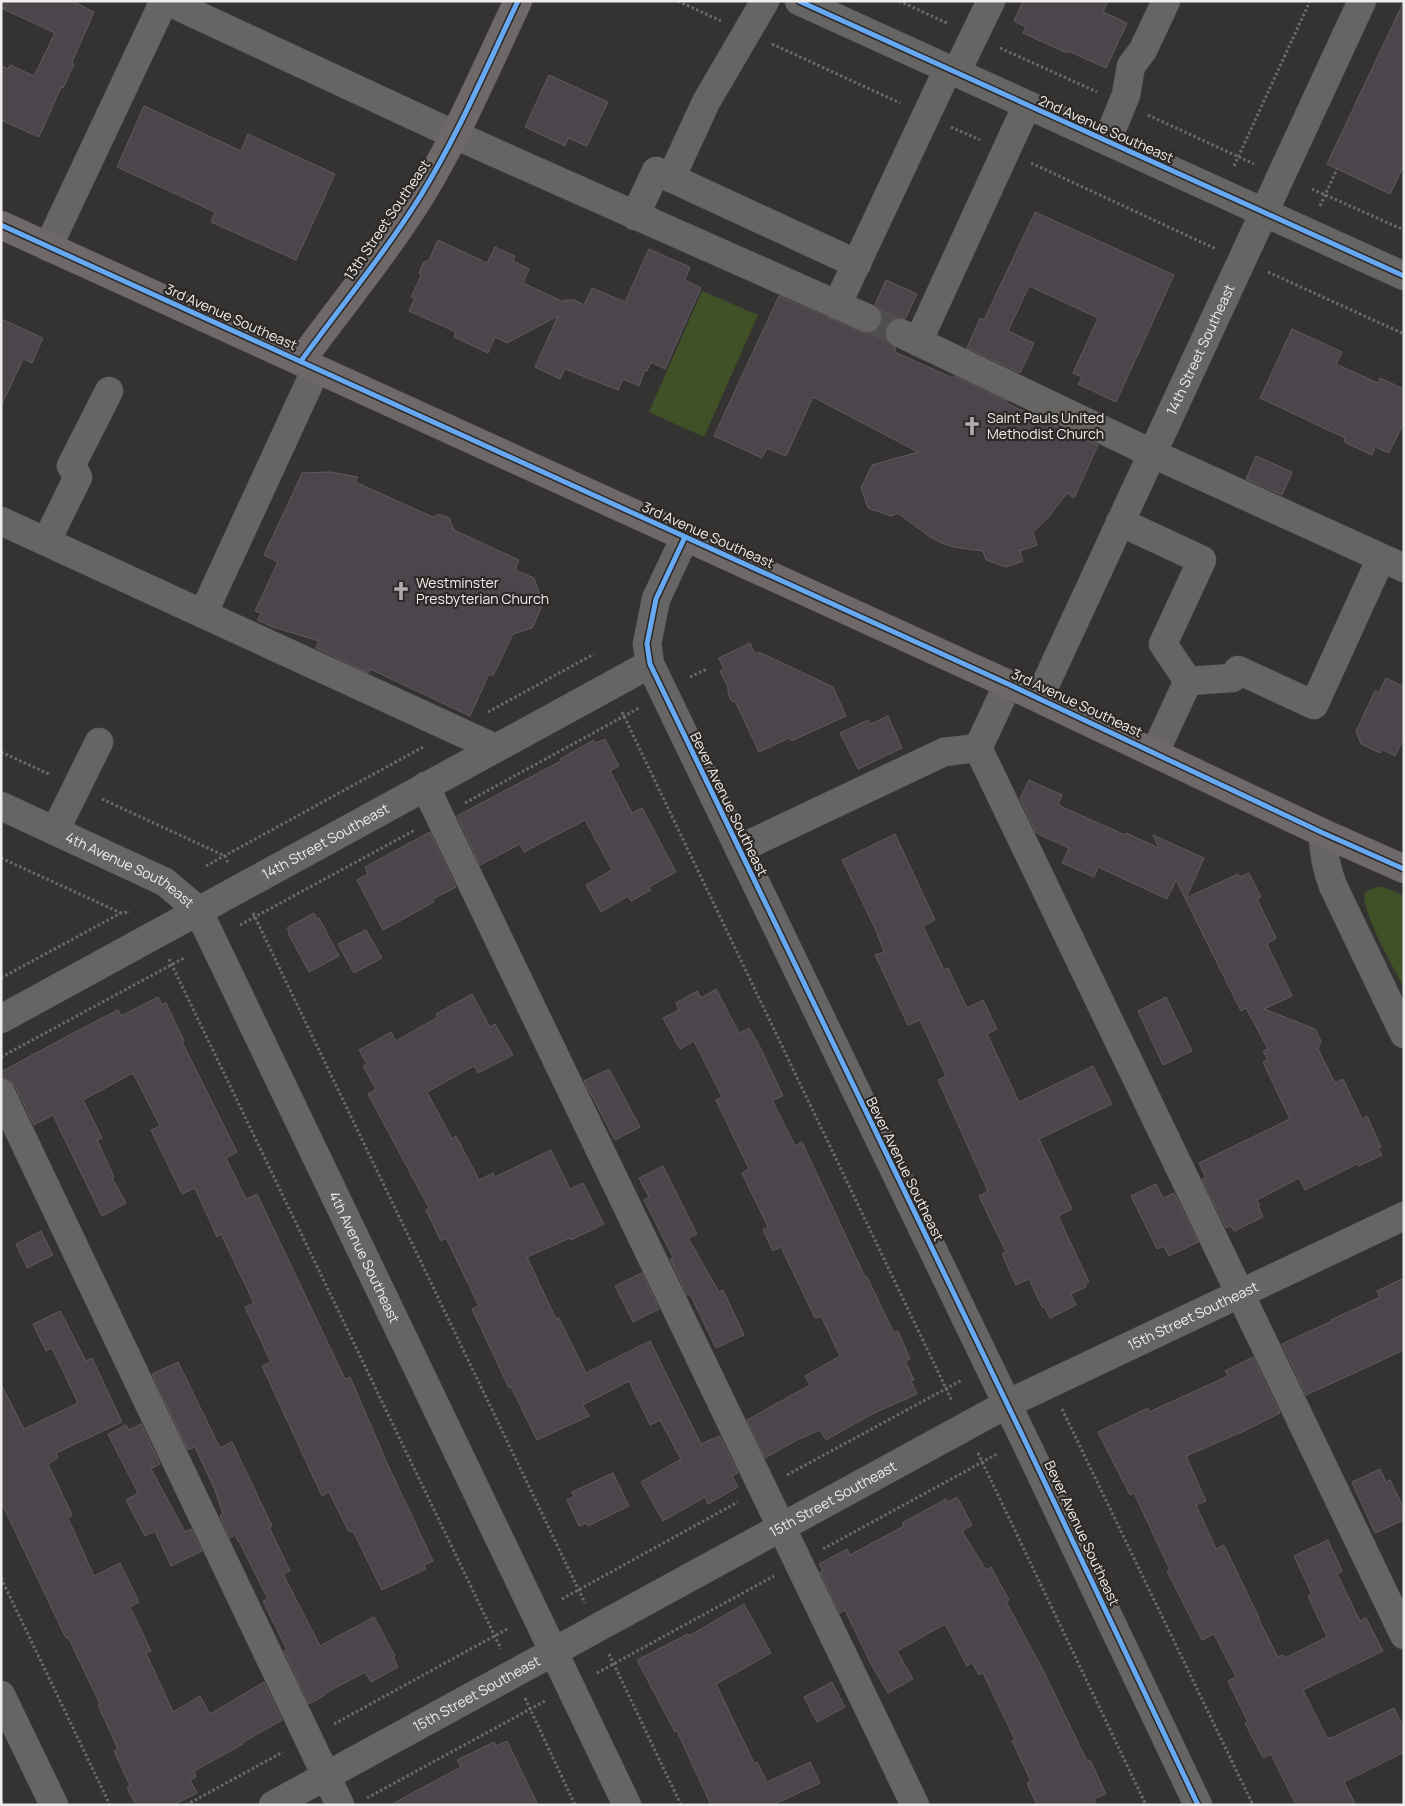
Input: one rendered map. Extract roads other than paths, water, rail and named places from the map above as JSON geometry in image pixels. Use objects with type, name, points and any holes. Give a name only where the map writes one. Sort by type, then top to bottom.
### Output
[{"type":"main road","name":"13th Street Southeast","points":[[309,365],[364,277],[421,195],[455,136],[518,1]]},
{"type":"main road","name":"3rd Avenue Southeast","points":[[1,225],[1039,698],[1323,834],[1404,869]]},
{"type":"street","points":[[48,247],[166,1],[202,8],[455,136],[867,318]]},
{"type":"street","points":[[671,178],[706,102],[765,1]]},
{"type":"street","points":[[837,305],[952,71],[974,36],[991,1]]},
{"type":"street","points":[[1107,141],[1126,94],[1131,66],[1143,50],[1166,1]]},
{"type":"street","name":"14th Street Southeast","points":[[1039,698],[1362,1]]},
{"type":"street","name":"2nd Avenue Southeast","points":[[807,3],[952,71],[1404,276]]},
{"type":"street","points":[[1027,105],[909,338],[1151,453],[1397,562],[1314,705],[1238,670],[1232,678],[1188,681]]},
{"type":"street","points":[[635,216],[656,171],[856,264]]},
{"type":"street","points":[[203,614],[309,365]]},
{"type":"street","points":[[47,540],[78,477],[71,466],[109,391]]},
{"type":"street","points":[[1,521],[47,540],[203,614],[390,708],[456,730],[495,748]]},
{"type":"street","points":[[1120,522],[1202,560],[1163,644],[1188,681]]},
{"type":"street","name":"Bever Avenue Southeast","points":[[685,537],[656,599],[647,644],[650,664],[1198,1805]]},
{"type":"street","name":"14th Street Southeast","points":[[1,1019],[650,664]]},
{"type":"street","points":[[1155,752],[1188,681]]},
{"type":"street","points":[[978,748],[1008,684]]},
{"type":"street","points":[[55,831],[100,742]]},
{"type":"street","points":[[739,849],[944,752],[978,748]]},
{"type":"street","points":[[978,748],[1404,1635]]},
{"type":"street","points":[[425,786],[915,1805]]},
{"type":"street","name":"4th Avenue Southeast","points":[[1,806],[165,882],[198,910],[627,1805]]},
{"type":"street","points":[[1323,834],[1323,850],[1333,886],[1404,1034]]},
{"type":"street","points":[[1,1092],[326,1775],[352,1802]]},
{"type":"street","name":"15th Street Southeast","points":[[273,1805],[1007,1404],[1404,1216]]},
{"type":"street","points":[[1,1695],[54,1805]]},
{"type":"tunnel","points":[[867,318],[900,333]]},
{"type":"place","name":"Saint Pauls United Methodist Church","points":[[972,426]]},
{"type":"place","name":"Westminster Presbyterian Church","points":[[401,591]]}]
